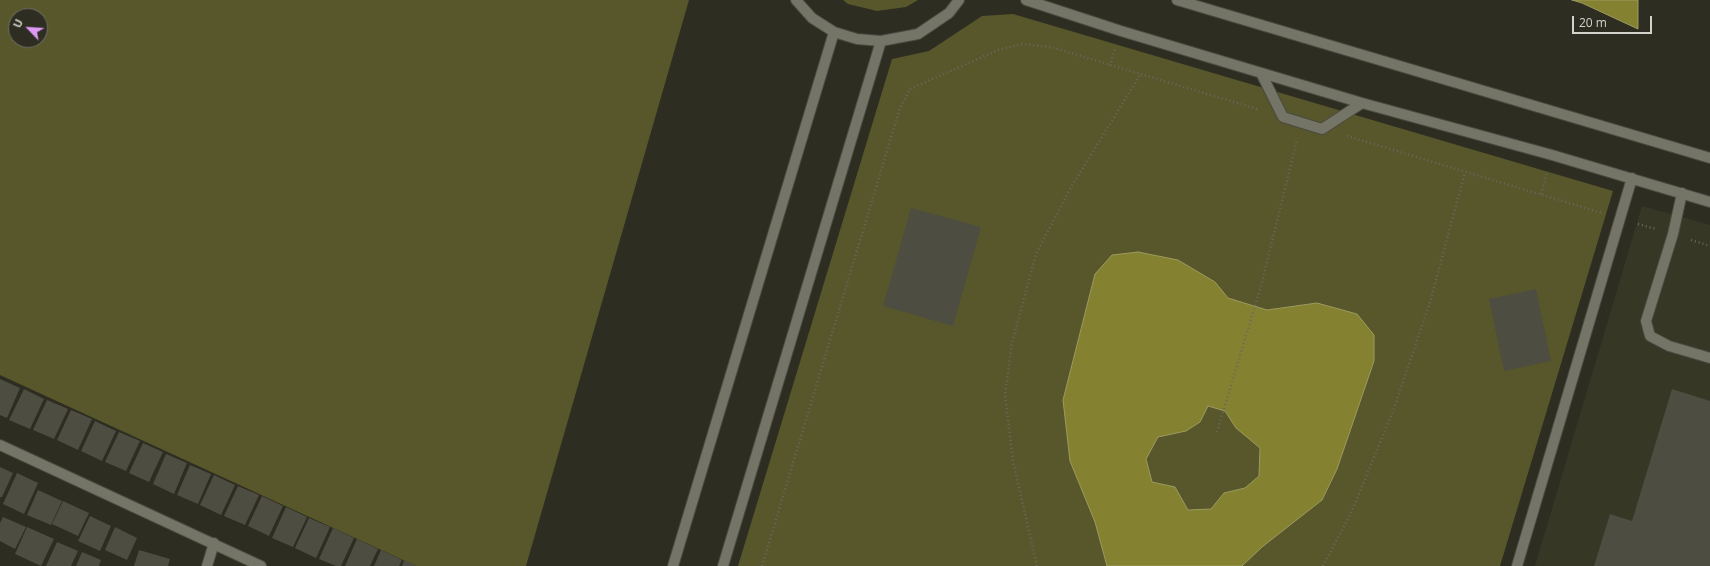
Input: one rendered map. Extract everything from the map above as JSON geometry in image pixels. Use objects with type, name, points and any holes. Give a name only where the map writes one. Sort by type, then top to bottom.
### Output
[{"type":"street","points":[[796,0],[812,18],[834,32],[857,40],[881,41],[918,34],[949,13],[959,0]]},
{"type":"street","points":[[1026,0],[1121,31],[1362,103],[1632,178],[1710,202]]},
{"type":"street","points":[[1177,0],[1710,158]]},
{"type":"street","points":[[673,566],[834,32]]},
{"type":"street","points":[[723,566],[881,41]]},
{"type":"street","points":[[1261,73],[1282,117],[1301,123],[1322,129],[1362,103]]},
{"type":"street","points":[[1517,566],[1632,178]]},
{"type":"street","points":[[1682,193],[1673,234],[1646,321],[1650,336],[1669,346],[1710,358]]},
{"type":"street","points":[[0,445],[262,566]]},
{"type":"street","points":[[207,566],[214,543]]},
{"type":"path","points":[[762,566],[899,111],[910,89],[998,50],[1022,44],[1051,47],[1282,117]]},
{"type":"path","points":[[1037,566],[1013,461],[1005,395],[1012,343],[1036,254],[1070,190],[1140,75]]},
{"type":"path","points":[[1217,432],[1261,286],[1301,123]]},
{"type":"path","points":[[1322,129],[1673,234]]},
{"type":"path","points":[[1323,566],[1352,511],[1393,411],[1430,302],[1465,172]]},
{"type":"shaded area","points":[[0,0],[689,0],[526,566],[416,566],[0,375]]},
{"type":"shaded area","points":[[843,0],[918,0],[906,7],[877,11],[848,4]]},
{"type":"shaded area","points":[[1572,0],[1638,0],[1638,29],[1582,3]]},
{"type":"shaded area","points":[[1013,14],[1613,191],[1500,566],[738,566],[892,59],[929,51],[982,16]]},
{"type":"shaded area","points":[[1642,206],[1710,225],[1710,566],[1535,566]]},
{"type":"shaded area","points":[[1138,252],[1178,260],[1215,282],[1228,298],[1267,310],[1317,303],[1357,314],[1374,335],[1374,361],[1337,469],[1322,500],[1262,547],[1242,566],[1107,566],[1095,522],[1070,461],[1063,400],[1095,274],[1112,255]],"holes":[[[1208,406],[1225,411],[1236,428],[1260,448],[1259,476],[1245,488],[1224,493],[1211,509],[1188,510],[1175,487],[1152,482],[1146,459],[1158,437],[1186,431],[1200,422]]]},
{"type":"building","points":[[911,208],[981,227],[953,326],[883,306]]},
{"type":"building","points":[[1536,289],[1551,361],[1504,371],[1489,299]]},
{"type":"building","points":[[0,379],[20,388],[7,418],[0,415]]},
{"type":"building","points":[[24,389],[44,399],[30,429],[9,420]]},
{"type":"building","points":[[1672,389],[1710,401],[1710,566],[1594,566],[1610,514],[1632,521]]},
{"type":"building","points":[[47,400],[68,409],[54,439],[33,430]]},
{"type":"building","points":[[71,410],[92,419],[78,450],[57,440]]},
{"type":"building","points":[[95,421],[116,431],[102,461],[81,451]]},
{"type":"building","points":[[119,432],[140,441],[126,471],[105,462]]},
{"type":"building","points":[[143,443],[163,452],[149,482],[129,473]]},
{"type":"building","points":[[166,454],[187,463],[174,494],[153,484]]},
{"type":"building","points":[[190,465],[211,474],[198,504],[177,495]]},
{"type":"building","points":[[0,467],[13,473],[2,497],[0,497]]},
{"type":"building","points":[[17,473],[38,483],[24,514],[3,504]]},
{"type":"building","points":[[214,475],[235,485],[221,515],[200,505]]},
{"type":"building","points":[[238,486],[259,495],[245,525],[224,516]]},
{"type":"building","points":[[38,490],[62,501],[51,525],[27,515]]},
{"type":"building","points":[[262,496],[283,506],[269,536],[248,526]]},
{"type":"building","points":[[63,501],[89,513],[78,536],[52,524]]},
{"type":"building","points":[[286,507],[307,517],[293,547],[272,538]]},
{"type":"building","points":[[90,516],[111,526],[100,551],[78,541]]},
{"type":"building","points":[[3,517],[26,527],[15,549],[0,541],[0,523]]},
{"type":"building","points":[[309,518],[330,527],[316,558],[295,548]]},
{"type":"building","points":[[27,527],[54,539],[41,566],[15,554]]},
{"type":"building","points":[[115,527],[137,538],[127,560],[105,550]]},
{"type":"building","points":[[333,528],[354,538],[341,566],[336,566],[319,559]]},
{"type":"building","points":[[357,539],[378,549],[370,566],[345,566]]},
{"type":"building","points":[[57,542],[78,551],[71,566],[46,566]]},
{"type":"building","points":[[139,550],[170,559],[168,566],[134,566]]},
{"type":"building","points":[[381,550],[402,560],[399,566],[374,566]]},
{"type":"building","points":[[82,552],[101,560],[99,566],[76,566]]},
{"type":"building","points":[[404,560],[417,566],[402,566]]}]
